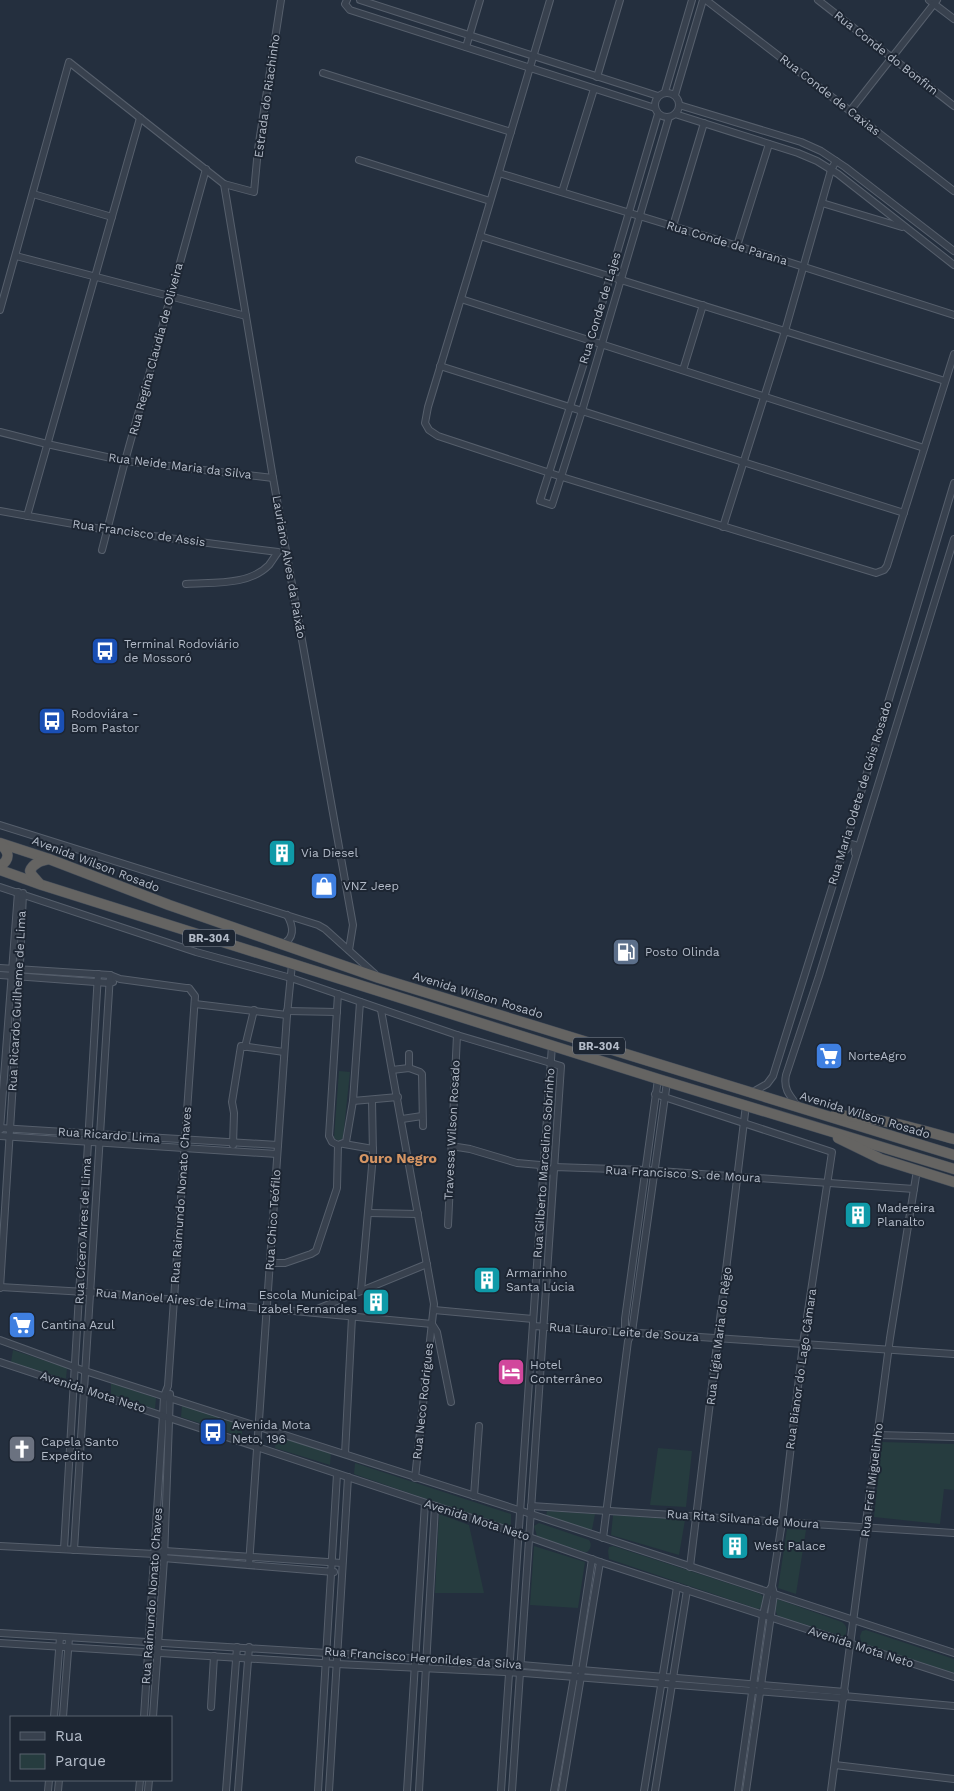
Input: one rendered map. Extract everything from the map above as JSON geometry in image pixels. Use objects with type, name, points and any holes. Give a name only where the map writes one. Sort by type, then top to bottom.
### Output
[{"type":"highway","name":"Avenida Wilson Rosado","points":[[0,843],[49,859],[281,945],[379,978],[954,1155]]},
{"type":"highway","points":[[0,843],[8,852],[8,858],[0,866]]},
{"type":"highway","points":[[42,885],[30,871],[34,864],[49,859]]},
{"type":"highway","name":"Avenida Wilson Rosado","points":[[0,870],[42,885],[662,1080],[954,1169]]},
{"type":"highway","points":[[818,1114],[860,1116],[885,1120],[954,1139]]},
{"type":"highway","points":[[816,1126],[881,1159],[954,1182]]},
{"type":"street","name":"Estrada do Riachinho","points":[[224,184],[254,192],[258,149],[281,0]]},
{"type":"street","points":[[347,0],[345,4],[350,10],[656,111],[704,123],[806,156],[832,170],[954,266]]},
{"type":"street","points":[[360,0],[658,96]]},
{"type":"street","points":[[466,47],[480,0]]},
{"type":"street","points":[[550,0],[424,418],[424,423],[429,430],[438,436],[561,476],[876,573],[884,570],[887,566],[954,354]]},
{"type":"street","points":[[597,77],[620,0]]},
{"type":"street","points":[[656,111],[654,104],[658,96],[665,92],[692,0]]},
{"type":"street","points":[[679,105],[675,95],[705,0]]},
{"type":"street","name":"Rua Conde de Caxias","points":[[705,0],[954,191]]},
{"type":"street","name":"Rua Conde do Bonfim","points":[[818,0],[954,106]]},
{"type":"street","points":[[850,111],[933,1],[954,19]]},
{"type":"street","points":[[0,310],[69,62],[224,184]]},
{"type":"street","points":[[323,73],[511,132]]},
{"type":"street","points":[[562,192],[594,89]]},
{"type":"street","points":[[665,92],[675,95]]},
{"type":"street","points":[[672,116],[679,105]]},
{"type":"street","points":[[679,105],[802,142],[821,151],[954,251]]},
{"type":"street","name":"Rua Conde de Lajes","points":[[656,111],[629,213],[540,502],[552,505],[672,116]]},
{"type":"street","points":[[27,516],[140,118]]},
{"type":"street","points":[[673,226],[704,123]]},
{"type":"street","points":[[737,246],[768,144]]},
{"type":"street","points":[[359,160],[490,201]]},
{"type":"street","points":[[723,527],[836,161]]},
{"type":"street","name":"Rua Regina Claudia de Oliveira","points":[[102,550],[206,169]]},
{"type":"street","name":"Rua Conde de Parana","points":[[499,173],[954,315]]},
{"type":"street","name":"Lauriano Alves da Paixão","points":[[224,184],[273,478],[353,925],[349,950]]},
{"type":"street","points":[[33,194],[112,217]]},
{"type":"street","points":[[822,203],[906,228]]},
{"type":"street","points":[[480,236],[945,381]]},
{"type":"street","points":[[16,256],[246,316]]},
{"type":"street","points":[[461,299],[924,448]]},
{"type":"street","points":[[683,370],[704,306]]},
{"type":"street","points":[[440,366],[904,513]]},
{"type":"street","name":"Rua Neide Maria da Silva","points":[[0,432],[125,462],[273,478]]},
{"type":"street","name":"Rua Maria Odete de Góis Rosado","points":[[750,1093],[766,1084],[772,1076],[841,859],[954,482]]},
{"type":"street","name":"Rua Francisco de Assis","points":[[0,511],[108,530],[278,552],[268,566],[253,576],[233,581],[186,584]]},
{"type":"street","name":"Rua Maria Odete de Góis Rosado","points":[[801,1109],[788,1093],[785,1079],[824,960],[954,539]]},
{"type":"street","points":[[0,825],[318,925],[325,929],[379,978]]},
{"type":"street","points":[[841,859],[849,844],[855,845],[856,850],[848,873],[848,883]]},
{"type":"street","points":[[0,887],[196,952],[291,978],[457,1035],[550,1063]]},
{"type":"street","name":"Rua Ricardo Guilheme de Lima","points":[[0,1288],[14,1076],[20,893]]},
{"type":"street","points":[[281,945],[288,942],[291,937],[291,922],[288,915]]},
{"type":"street","points":[[820,922],[809,974],[815,976],[824,960]]},
{"type":"street","name":"Rua Chico Teófilo","points":[[249,1566],[284,1052],[292,964]]},
{"type":"street","points":[[0,968],[16,973],[97,982],[109,983],[120,979]]},
{"type":"street","points":[[0,975],[16,973],[110,975],[120,979],[189,988],[195,996],[195,1004],[287,1013],[337,1012]]},
{"type":"street","name":"Rua Ricardo Guilheme de Lima","points":[[0,1137],[16,973]]},
{"type":"street","name":"Rua Cícero Aires de Lima","points":[[64,1549],[98,974]]},
{"type":"street","name":"Rua Cícero Aires de Lima","points":[[74,1550],[110,975]]},
{"type":"street","points":[[338,994],[329,1136],[332,1142],[341,1145],[373,1149]]},
{"type":"street","points":[[270,1263],[285,1263],[311,1254],[316,1250],[337,1188],[341,1145],[348,1135],[353,1101],[360,1002]]},
{"type":"street","name":"Rua Raimundo Nonato Chaves","points":[[154,1716],[165,1551],[170,1418],[168,1386],[195,1004]]},
{"type":"street","points":[[245,1047],[254,1010]]},
{"type":"street","name":"Rua Neco Rodrigues","points":[[381,1010],[434,1304],[415,1478]]},
{"type":"street","name":"Travessa Wilson Rosado","points":[[448,1226],[457,1035]]},
{"type":"street","name":"Rua Gilberto Marcelino Sobrinho","points":[[502,1791],[552,1045]]},
{"type":"street","points":[[232,1151],[234,1113],[232,1102],[241,1046],[284,1052]]},
{"type":"street","points":[[409,1054],[409,1068]]},
{"type":"street","name":"Rua Gilberto Marcelino Sobrinho","points":[[512,1791],[561,1066],[550,1063]]},
{"type":"street","points":[[392,1070],[409,1068],[418,1070],[422,1074],[422,1126]]},
{"type":"street","points":[[5,1076],[14,1076]]},
{"type":"street","points":[[628,1341],[624,1331],[655,1094],[662,1080]]},
{"type":"street","points":[[603,1538],[628,1341],[632,1332],[664,1097],[662,1080]]},
{"type":"street","points":[[655,1094],[745,1123]]},
{"type":"street","points":[[353,1101],[398,1097]]},
{"type":"street","points":[[361,1291],[373,1149],[372,1100]]},
{"type":"street","name":"Rua Lígia Maria do Rêgo","points":[[690,1567],[746,1105]]},
{"type":"street","points":[[402,1119],[422,1116]]},
{"type":"street","name":"Rua Bianor do Lago Câmara","points":[[745,1123],[832,1152],[803,1344],[782,1522],[771,1593],[771,1618],[756,1688]]},
{"type":"street","name":"Rua Ricardo Lima","points":[[0,1128],[278,1145]]},
{"type":"street","name":"Rua Ricardo Lima","points":[[0,1137],[278,1154]]},
{"type":"street","points":[[452,1146],[470,1149],[517,1163],[540,1165],[543,1178]]},
{"type":"street","points":[[543,1178],[554,1167]]},
{"type":"street","name":"Rua Francisco S. de Moura","points":[[554,1167],[645,1170],[914,1189]]},
{"type":"street","name":"Rua Frei Miguelinho","points":[[831,1791],[889,1351],[917,1170]]},
{"type":"street","points":[[368,1213],[418,1214]]},
{"type":"street","points":[[309,1312],[427,1264]]},
{"type":"street","points":[[536,1272],[547,1273]]},
{"type":"street","name":"Rua Manoel Aires de Lima","points":[[0,1288],[90,1292],[267,1307],[432,1324]]},
{"type":"street","name":"Rua Lauro Leite de Souza","points":[[434,1310],[533,1322],[544,1326],[954,1354]]},
{"type":"street","points":[[345,1454],[352,1317]]},
{"type":"street","points":[[432,1324],[437,1332],[451,1402]]},
{"type":"street","name":"Avenida Mota Neto","points":[[0,1340],[85,1371],[531,1514],[954,1653]]},
{"type":"street","name":"Avenida Mota Neto","points":[[0,1362],[600,1562],[954,1677]]},
{"type":"street","name":"Rua Raimundo Nonato Chaves","points":[[144,1716],[163,1415],[168,1397]]},
{"type":"street","points":[[474,1496],[479,1426]]},
{"type":"street","points":[[878,1435],[954,1436]]},
{"type":"street","points":[[70,1458],[80,1460]]},
{"type":"street","points":[[318,1791],[337,1474]]},
{"type":"street","points":[[329,1791],[348,1478]]},
{"type":"street","points":[[159,1489],[167,1489]]},
{"type":"street","points":[[407,1791],[426,1503]]},
{"type":"street","points":[[419,1791],[435,1506]]},
{"type":"street","name":"Rua Rita Silvana de Moura","points":[[531,1506],[954,1533]]},
{"type":"street","points":[[0,1546],[155,1554],[165,1551],[342,1563]]},
{"type":"street","points":[[155,1554],[164,1559],[342,1573]]},
{"type":"street","points":[[275,1568],[276,1558]]},
{"type":"street","points":[[554,1791],[576,1669],[592,1559]]},
{"type":"street","points":[[562,1791],[583,1674],[600,1562]]},
{"type":"street","points":[[644,1791],[677,1587]]},
{"type":"street","points":[[655,1791],[687,1590]]},
{"type":"street","name":"Rua Bianor do Lago Câmara","points":[[746,1791],[763,1615],[771,1593]]},
{"type":"street","name":"Rua Francisco Heronildes da Silva","points":[[0,1633],[510,1664],[576,1669],[583,1674]]},
{"type":"street","points":[[54,1716],[60,1637]]},
{"type":"street","points":[[63,1716],[69,1638]]},
{"type":"street","name":"Rua Francisco Heronildes da Silva","points":[[0,1643],[337,1664],[520,1672],[574,1677],[583,1674],[844,1695],[954,1706]]},
{"type":"street","points":[[226,1791],[237,1647]]},
{"type":"street","points":[[238,1791],[249,1648]]},
{"type":"street","points":[[211,1707],[214,1656]]},
{"type":"street","points":[[564,1729],[573,1730]]},
{"type":"street","name":"Rua Bianor do Lago Câmara","points":[[738,1791],[742,1764],[750,1738]]},
{"type":"street","points":[[410,1754],[421,1754]]},
{"type":"street","points":[[742,1764],[750,1765]]},
{"type":"street","points":[[835,1765],[954,1779]]},
{"type":"green space","points":[[339,1071],[350,1072],[343,1138],[339,1141],[334,1138]]},
{"type":"green space","points":[[13,1350],[67,1368],[66,1379],[11,1362]]},
{"type":"green space","points":[[111,1383],[156,1398],[155,1409],[111,1394]]},
{"type":"green space","points":[[182,1405],[242,1424],[242,1437],[181,1417]]},
{"type":"green space","points":[[276,1436],[331,1453],[330,1465],[275,1448]]},
{"type":"green space","points":[[882,1442],[954,1444],[954,1490],[944,1489],[940,1524],[874,1517]]},
{"type":"green space","points":[[658,1448],[692,1451],[686,1507],[650,1505]]},
{"type":"green space","points":[[355,1463],[511,1514],[511,1528],[354,1474]]},
{"type":"green space","points":[[547,1511],[595,1514],[592,1530],[546,1516]]},
{"type":"green space","points":[[439,1514],[469,1525],[484,1593],[435,1593]]},
{"type":"green space","points":[[613,1515],[685,1520],[679,1555],[611,1535]]},
{"type":"green space","points":[[539,1523],[589,1540],[591,1543],[590,1548],[587,1552],[584,1552],[537,1536],[534,1526]]},
{"type":"green space","points":[[787,1529],[806,1530],[796,1594],[778,1588]]},
{"type":"green space","points":[[534,1546],[585,1562],[578,1608],[530,1605]]},
{"type":"green space","points":[[613,1546],[758,1593],[764,1598],[763,1606],[758,1609],[609,1559],[609,1547]]},
{"type":"green space","points":[[777,1599],[842,1622],[846,1629],[845,1637],[778,1616],[775,1610]]},
{"type":"green space","points":[[866,1630],[954,1659],[954,1673],[864,1644],[861,1642],[860,1636],[862,1631]]},
{"type":"place","name":"Terminal Rodoviário de Mossoró","points":[[105,651]]},
{"type":"place","name":"Rodoviára - Bom Pastor","points":[[52,721]]},
{"type":"place","name":"Via Diesel","points":[[282,853]]},
{"type":"place","name":"VNZ Jeep","points":[[324,886]]},
{"type":"place","name":"Posto Olinda","points":[[626,952]]},
{"type":"place","name":"NorteAgro","points":[[829,1056]]},
{"type":"place","name":"Madereira Planalto","points":[[858,1215]]},
{"type":"place","name":"Armarinho Santa Lúcia","points":[[487,1280]]},
{"type":"place","name":"Escola Municipal Izabel Fernandes","points":[[376,1302]]},
{"type":"place","name":"Cantina Azul","points":[[22,1325]]},
{"type":"place","name":"Hotel Conterrâneo","points":[[511,1372]]},
{"type":"place","name":"Avenida Mota Neto, 196","points":[[213,1432]]},
{"type":"place","name":"Capela Santo Expedito","points":[[22,1449]]},
{"type":"place","name":"West Palace","points":[[735,1546]]},
{"type":"district","name":"Ouro Negro","points":[[398,1158]]}]
